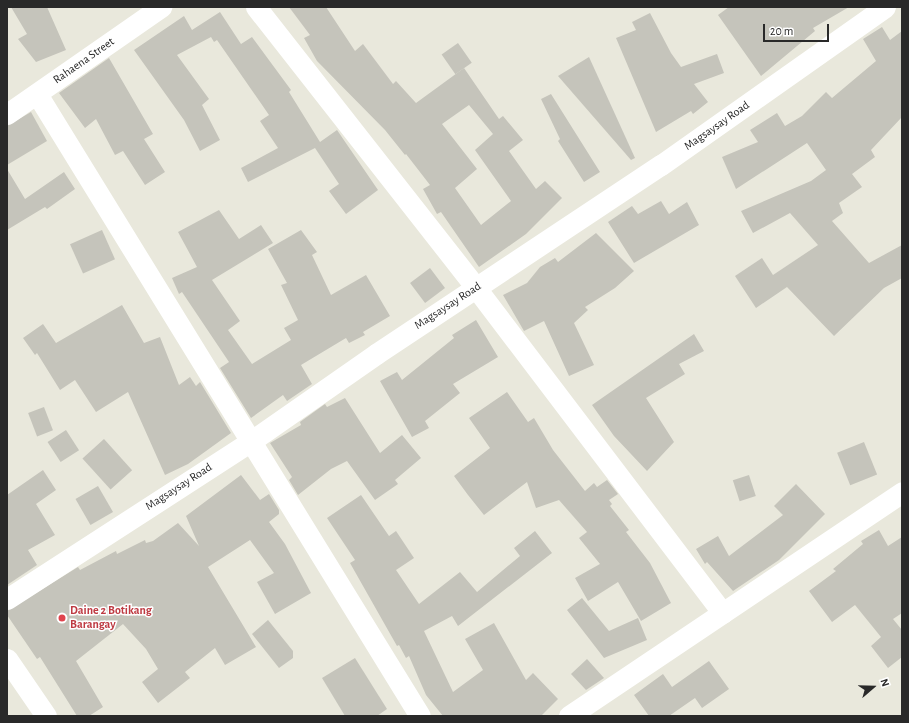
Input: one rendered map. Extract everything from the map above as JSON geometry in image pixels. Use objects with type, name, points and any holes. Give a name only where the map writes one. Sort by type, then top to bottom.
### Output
[{"type":"street","name":"Rahaena Street","points":[[7,114],[161,7]]},
{"type":"street","points":[[256,7],[476,288],[723,612]]},
{"type":"street","name":"Magsaysay Road","points":[[7,600],[250,442],[476,288],[661,165],[884,7]]},
{"type":"street","points":[[37,94],[420,716]]},
{"type":"street","points":[[568,716],[902,492]]},
{"type":"street","points":[[7,659],[46,716]]},
{"type":"building","points":[[11,7],[47,7],[66,50],[36,62],[18,39],[27,34]]},
{"type":"building","points":[[289,7],[326,7],[355,51],[363,44],[393,84],[396,81],[416,103],[464,68],[499,119],[503,116],[523,140],[509,151],[536,189],[545,181],[562,198],[526,234],[479,267],[441,212],[437,214],[423,189],[430,185],[406,154],[405,155],[385,130],[317,61],[304,38],[310,35]],"holes":[[[469,105],[493,134],[475,150],[511,201],[481,225],[455,188],[477,169],[442,124]]]},
{"type":"building","points":[[729,7],[849,7],[813,28],[815,31],[761,76],[718,15]]},
{"type":"building","points":[[220,12],[241,44],[252,37],[291,90],[289,92],[320,142],[337,130],[378,190],[346,214],[329,191],[339,184],[315,148],[248,182],[241,168],[278,148],[260,121],[269,115],[217,40],[214,42],[211,37],[177,55],[209,99],[202,105],[220,140],[200,151],[184,120],[134,50],[184,16],[192,30]]},
{"type":"building","points":[[650,13],[671,53],[681,67],[717,54],[724,73],[694,84],[708,102],[693,114],[691,111],[656,132],[616,38],[636,30],[632,22]]},
{"type":"building","points":[[882,27],[890,40],[902,31],[902,117],[871,150],[875,157],[852,174],[862,187],[839,203],[843,213],[832,221],[869,263],[902,245],[902,278],[884,288],[834,336],[787,287],[756,308],[735,276],[762,258],[773,275],[818,245],[790,213],[753,233],[741,211],[811,181],[826,170],[807,143],[736,189],[722,157],[758,142],[750,130],[777,113],[785,126],[802,116],[826,92],[832,98],[876,61],[863,39]]},
{"type":"building","points":[[458,43],[472,63],[455,74],[442,54]]},
{"type":"building","points":[[589,57],[635,158],[631,160],[558,76]]},
{"type":"building","points":[[109,58],[153,134],[144,139],[165,172],[145,185],[123,151],[115,155],[96,119],[85,128],[59,93]]},
{"type":"building","points":[[551,94],[600,172],[584,182],[558,141],[560,139],[541,99]]},
{"type":"building","points":[[31,112],[47,141],[7,165],[7,126]]},
{"type":"building","points":[[7,169],[25,199],[64,172],[75,189],[47,209],[45,207],[7,230]]},
{"type":"building","points":[[661,201],[669,214],[687,202],[699,225],[634,263],[608,222],[632,206],[638,214]]},
{"type":"building","points":[[219,210],[239,239],[261,225],[273,243],[212,280],[240,321],[228,330],[252,364],[291,340],[284,328],[298,320],[281,285],[287,283],[268,249],[301,230],[317,252],[312,255],[331,295],[366,275],[390,316],[363,332],[365,335],[349,343],[346,338],[301,365],[312,384],[287,401],[283,395],[251,418],[220,368],[229,362],[182,292],[179,294],[172,278],[197,267],[178,232]]},
{"type":"building","points":[[102,230],[115,259],[83,273],[70,244]]},
{"type":"building","points":[[596,233],[634,271],[615,288],[585,307],[588,310],[574,323],[594,365],[569,376],[544,321],[524,331],[503,295],[527,283],[540,267],[555,258],[558,262]]},
{"type":"building","points":[[430,268],[445,288],[425,303],[410,283]]},
{"type":"building","points":[[122,305],[144,343],[160,337],[179,385],[190,377],[196,386],[200,382],[231,433],[188,464],[165,475],[128,392],[96,412],[75,380],[60,390],[37,353],[35,355],[23,338],[43,324],[56,343]]},
{"type":"building","points":[[476,320],[498,357],[453,384],[460,393],[425,421],[429,428],[412,437],[380,381],[397,372],[402,380],[454,338],[452,335]]},
{"type":"building","points":[[694,334],[704,351],[679,364],[685,374],[646,398],[674,442],[647,471],[614,436],[592,405]]},
{"type":"building","points":[[507,392],[528,422],[534,418],[553,450],[585,491],[594,483],[597,487],[607,480],[618,494],[609,500],[612,504],[610,506],[629,530],[626,532],[650,563],[671,603],[641,621],[618,582],[588,601],[575,578],[600,564],[579,538],[587,532],[559,500],[536,508],[527,482],[484,515],[468,495],[454,476],[490,448],[469,418]]},
{"type":"building","points":[[345,398],[380,453],[402,435],[421,458],[395,480],[398,484],[375,500],[347,461],[331,469],[298,495],[289,480],[292,477],[270,443],[301,425],[300,422],[325,404],[327,407]]},
{"type":"building","points":[[44,407],[53,430],[37,436],[28,413]]},
{"type":"building","points":[[66,430],[79,450],[61,462],[48,442]]},
{"type":"building","points":[[104,439],[132,470],[111,490],[82,458]]},
{"type":"building","points":[[864,442],[877,474],[850,485],[837,453]]},
{"type":"building","points":[[43,470],[56,490],[36,504],[55,535],[28,550],[37,565],[7,585],[7,495]]},
{"type":"building","points":[[241,475],[260,500],[269,494],[279,510],[279,514],[269,522],[285,544],[311,593],[275,614],[257,582],[274,573],[250,540],[208,567],[256,647],[225,665],[215,648],[185,672],[190,678],[158,703],[142,682],[158,669],[146,649],[123,624],[76,661],[103,707],[89,716],[77,716],[40,657],[37,659],[7,615],[7,611],[78,567],[80,570],[116,551],[117,554],[145,540],[146,543],[153,541],[178,523],[199,546],[186,516]]},
{"type":"building","points":[[749,475],[756,496],[740,501],[733,480]]},
{"type":"building","points":[[796,484],[825,514],[779,560],[733,591],[707,562],[705,564],[696,549],[718,536],[729,556],[783,515],[774,506]]},
{"type":"building","points":[[98,486],[113,512],[90,525],[75,499]]},
{"type":"building","points":[[361,495],[389,536],[396,531],[414,558],[396,570],[419,604],[460,572],[477,592],[520,556],[514,548],[535,531],[552,553],[458,626],[452,616],[424,631],[453,692],[483,670],[465,639],[494,623],[526,680],[533,673],[558,699],[541,716],[443,716],[426,695],[409,656],[406,658],[399,645],[397,646],[350,563],[355,560],[327,518]]},
{"type":"building","points":[[879,530],[888,546],[902,537],[902,613],[893,619],[902,630],[902,657],[888,668],[871,646],[881,637],[855,605],[832,622],[809,591],[836,571],[833,569],[863,544],[861,541]]},
{"type":"building","points":[[582,598],[609,631],[638,618],[647,640],[604,658],[567,610]]},
{"type":"building","points":[[268,620],[293,651],[293,658],[279,668],[252,634]]},
{"type":"building","points":[[355,658],[387,709],[377,716],[345,716],[322,678]]},
{"type":"building","points":[[587,659],[604,678],[586,690],[571,674]]},
{"type":"building","points":[[709,661],[729,689],[702,708],[695,698],[669,716],[649,716],[634,695],[663,674],[672,687]]},
{"type":"place","name":"Daine 2 Botikang Barangay","points":[[62,618]]}]
